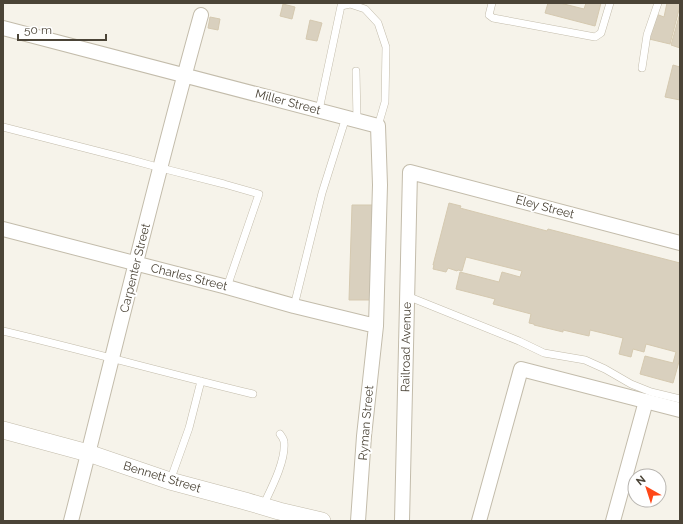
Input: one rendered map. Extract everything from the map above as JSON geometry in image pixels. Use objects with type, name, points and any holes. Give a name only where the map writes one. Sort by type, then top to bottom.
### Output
[{"type":"street","name":"Carpenter Street","points":[[71,521],[201,16]]},
{"type":"street","name":"Miller Street","points":[[3,28],[378,126]]},
{"type":"street","points":[[376,326],[380,185],[378,126]]},
{"type":"street","name":"Eley Street","points":[[410,172],[680,243]]},
{"type":"street","name":"Railroad Avenue","points":[[402,521],[410,172]]},
{"type":"street","name":"Charles Street","points":[[3,229],[227,287],[294,306],[376,326]]},
{"type":"street","name":"Ryman Street","points":[[358,521],[364,436],[376,326]]},
{"type":"street","points":[[479,521],[521,369],[680,410]]},
{"type":"street","points":[[613,521],[646,401]]},
{"type":"street","name":"Bennett Street","points":[[3,430],[88,453],[170,481],[322,521]]},
{"type":"lane","points":[[492,3],[490,15],[493,18],[595,37],[601,33],[610,3]]},
{"type":"lane","points":[[642,68],[647,35],[658,3]]},
{"type":"lane","points":[[319,110],[341,6],[350,4],[364,9],[378,23],[386,47],[386,102],[378,126]]},
{"type":"lane","points":[[294,306],[322,193],[351,118],[356,71]]},
{"type":"lane","points":[[3,127],[259,194],[227,287]]},
{"type":"lane","points":[[407,296],[519,341],[544,353],[585,360],[605,369],[631,384],[651,392],[680,399]]},
{"type":"lane","points":[[3,332],[253,394]]},
{"type":"lane","points":[[170,481],[189,428],[201,381]]},
{"type":"lane","points":[[263,506],[283,455],[284,441],[280,434]]},
{"type":"building","points":[[548,3],[560,3],[584,9],[586,3],[601,3],[595,26],[545,13]]},
{"type":"building","points":[[667,3],[680,3],[670,44],[649,39],[656,14],[664,17]]},
{"type":"building","points":[[283,4],[295,7],[292,19],[280,16]]},
{"type":"building","points":[[680,13],[680,48],[671,45]]},
{"type":"building","points":[[210,17],[220,19],[218,30],[208,28]]},
{"type":"building","points":[[310,20],[322,23],[317,41],[306,39]]},
{"type":"building","points":[[673,65],[680,67],[680,100],[665,97]]},
{"type":"building","points":[[449,203],[461,206],[460,208],[547,231],[548,229],[680,263],[680,358],[673,383],[640,374],[645,356],[673,363],[676,352],[646,344],[644,352],[633,349],[631,357],[619,354],[623,338],[590,330],[589,336],[534,325],[529,323],[531,314],[493,304],[495,299],[456,289],[460,272],[499,282],[502,272],[520,277],[522,271],[466,257],[462,271],[448,268],[446,272],[433,269]]},
{"type":"building","points":[[352,205],[374,205],[372,300],[349,300]]}]
